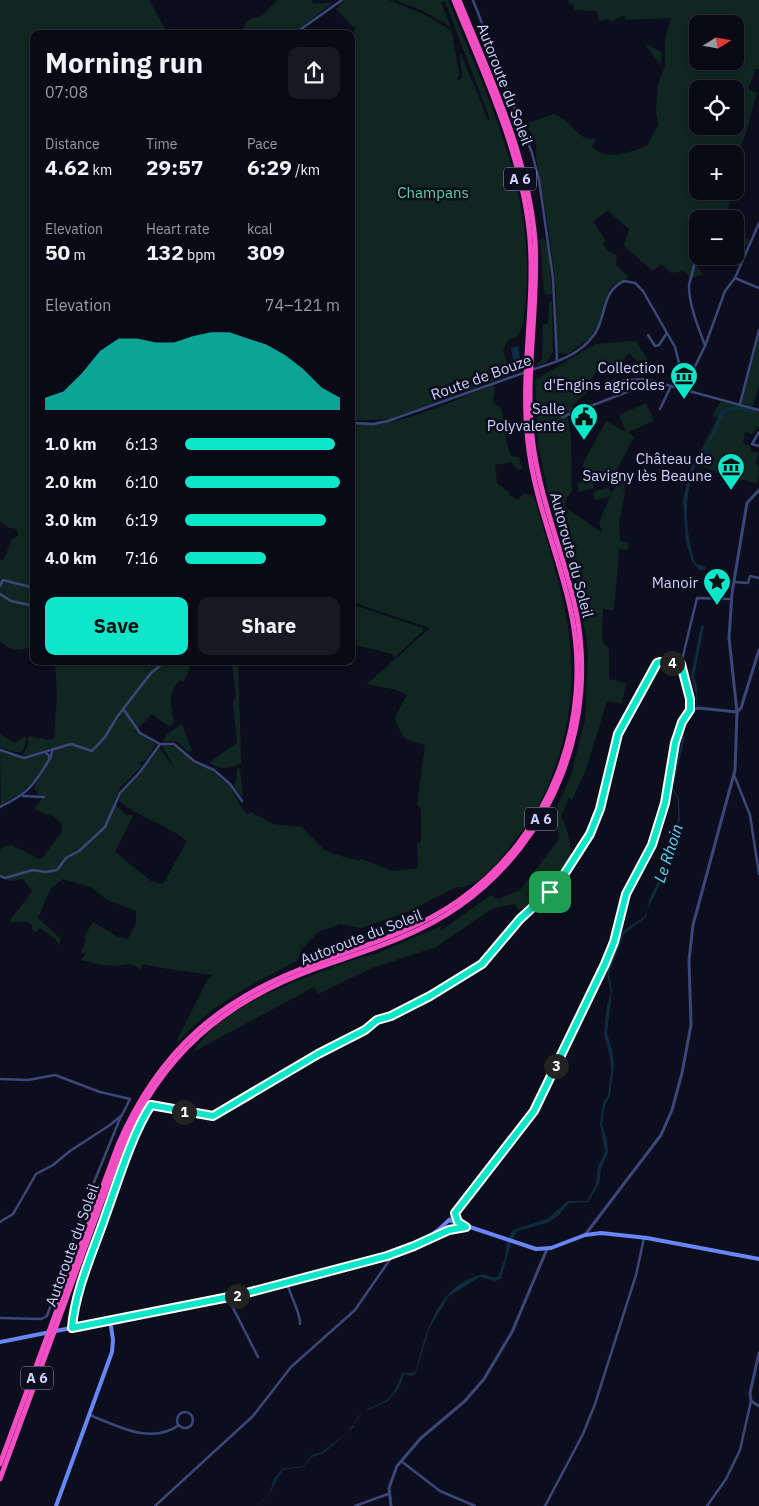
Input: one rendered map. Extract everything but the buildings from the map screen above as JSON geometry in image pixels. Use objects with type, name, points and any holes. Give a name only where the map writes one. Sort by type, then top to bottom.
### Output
[{"type":"highway","name":"Autoroute du Soleil","points":[[454,0],[507,135],[524,196],[531,264],[529,367]]},
{"type":"highway","name":"Autoroute du Soleil","points":[[0,1464],[118,1145],[137,1104],[167,1060],[208,1020],[251,991],[294,972],[404,931],[454,904],[477,887],[506,859],[527,832],[547,797],[561,764],[571,731],[576,692],[577,657],[569,601],[538,496],[530,459],[526,419],[536,258],[527,190],[512,134],[459,0]]},
{"type":"highway","name":"Autoroute du Soleil","points":[[0,1480],[122,1147],[142,1106],[171,1063],[211,1024],[254,995],[306,972],[401,938],[455,909],[489,883],[513,857],[534,830],[555,793],[568,760],[577,726],[582,686],[582,651],[574,600],[535,460],[528,375]]},
{"type":"main road","points":[[448,1221],[532,1248],[547,1249],[585,1235],[601,1233],[644,1238],[759,1259]]},
{"type":"main road","points":[[448,1221],[454,1229]]},
{"type":"main road","points":[[0,1342],[228,1298],[287,1283],[394,1253],[422,1243],[433,1236],[448,1221]]},
{"type":"main road","points":[[433,1236],[466,1227]]},
{"type":"main road","points":[[56,1506],[113,1349],[110,1320]]},
{"type":"street","points":[[300,30],[342,0]]},
{"type":"street","points":[[473,0],[532,153],[539,180],[552,266],[557,361]]},
{"type":"street","points":[[684,388],[706,346],[725,291],[735,278],[759,222]]},
{"type":"street","points":[[695,265],[690,286],[698,329],[706,346]]},
{"type":"street","points":[[735,278],[759,288]]},
{"type":"street","name":"Route de Bouze","points":[[355,422],[373,424],[397,419],[557,361],[576,352],[594,335],[602,319],[610,291],[624,281],[635,283],[643,291],[675,347],[684,388]]},
{"type":"street","points":[[740,404],[759,330]]},
{"type":"street","points":[[648,336],[655,346],[659,345],[667,333]]},
{"type":"street","points":[[613,382],[634,379],[654,381],[758,409]]},
{"type":"street","points":[[562,417],[654,381]]},
{"type":"street","points":[[660,409],[671,386]]},
{"type":"street","points":[[759,432],[752,444],[759,446]]},
{"type":"street","points":[[585,1235],[633,1168],[657,1140],[672,1110],[691,1025],[689,960],[693,925],[734,775],[737,712],[730,642],[731,599],[747,503],[759,490]]},
{"type":"street","points":[[734,582],[748,583],[750,576],[759,578]]},
{"type":"street","points":[[0,586],[3,580],[30,587]]},
{"type":"street","points":[[0,594],[10,601],[30,605]]},
{"type":"street","points":[[448,1221],[534,1111],[595,986],[616,934],[626,894],[651,849],[662,817],[675,743],[682,722],[690,710],[690,699],[681,664],[700,598],[731,599]]},
{"type":"street","points":[[737,712],[741,708],[759,650]]},
{"type":"street","points":[[72,1328],[75,1310],[92,1254],[139,1128],[150,1106],[154,1104],[182,1112],[213,1116],[318,1054],[365,1030],[377,1020],[391,1016],[430,996],[482,964],[520,919],[558,884],[590,834],[600,809],[618,734],[657,663],[681,664]]},
{"type":"street","points":[[0,750],[24,758],[71,744],[90,752],[102,741],[117,717],[150,673],[161,665]]},
{"type":"street","points":[[690,710],[699,708],[737,712]]},
{"type":"street","points":[[124,710],[140,733],[160,744],[174,744],[194,761],[212,769],[230,784],[242,801]]},
{"type":"street","points":[[0,876],[5,878],[33,870],[46,872],[56,870],[64,860],[86,845],[105,827],[120,793],[140,772],[160,744]]},
{"type":"street","points":[[0,807],[23,796],[34,784],[54,748]]},
{"type":"street","points":[[45,752],[50,756],[49,760]]},
{"type":"street","points":[[734,775],[750,815],[759,874]]},
{"type":"street","points":[[23,796],[44,797]]},
{"type":"street","points":[[0,1079],[28,1080],[55,1075],[100,1092],[130,1099],[93,1185],[47,1316],[41,1319],[0,1318]]},
{"type":"street","points":[[0,1222],[14,1214],[36,1174],[54,1165],[122,1115]]},
{"type":"street","points":[[455,1213],[461,1225]]},
{"type":"street","points":[[545,1506],[580,1441],[595,1404],[636,1275],[644,1238]]},
{"type":"street","points":[[391,1506],[388,1494],[392,1477],[400,1461],[421,1438],[459,1406],[484,1379],[512,1332],[547,1249]]},
{"type":"street","points":[[155,1506],[253,1416],[291,1367],[355,1310],[394,1253]]},
{"type":"street","points":[[287,1283],[292,1301],[301,1317],[300,1324]]},
{"type":"street","points":[[228,1298],[258,1357]]},
{"type":"street","points":[[707,1506],[726,1479],[740,1450],[759,1353]]},
{"type":"street","points":[[751,1401],[759,1406]]},
{"type":"street","points":[[186,1412],[191,1414],[193,1421],[190,1426],[184,1428],[179,1425],[176,1420],[180,1413],[186,1412]]},
{"type":"street","points":[[90,1415],[147,1434],[167,1432],[179,1425]]},
{"type":"street","points":[[400,1461],[440,1491],[475,1506]]},
{"type":"street","points":[[355,1506],[388,1494]]},
{"type":"green space","points":[[0,0],[149,0],[166,30],[30,30],[30,647],[22,650],[9,648],[0,642],[0,560],[4,559],[12,539],[19,535],[16,529],[7,527],[0,521]]},
{"type":"green space","points":[[277,0],[312,0],[313,4],[334,2],[297,30],[241,30],[250,19],[262,16]]},
{"type":"green space","name":"Champans","points":[[345,0],[389,0],[423,14],[449,29],[452,32],[459,74],[457,81],[462,78],[461,54],[488,120],[490,119],[445,1],[441,3],[451,27],[421,10],[395,0],[448,0],[478,72],[505,145],[516,182],[523,220],[527,258],[526,297],[520,333],[517,337],[508,340],[503,350],[510,373],[507,376],[390,419],[355,421],[355,29],[336,9]]},
{"type":"green space","points":[[568,0],[759,0],[759,69],[756,69],[748,89],[757,93],[741,145],[689,145],[689,200],[731,200],[728,210],[689,210],[689,265],[698,265],[703,274],[689,279],[688,274],[683,271],[671,273],[661,264],[653,271],[624,246],[629,229],[608,211],[593,221],[605,240],[603,244],[608,251],[617,255],[616,265],[629,277],[614,284],[609,290],[601,319],[590,338],[568,354],[558,353],[556,291],[550,241],[536,158],[536,144],[525,124],[554,114],[566,121],[580,135],[589,139],[596,139],[592,147],[598,152],[605,154],[626,153],[647,146],[658,125],[656,111],[658,84],[665,66],[665,39],[671,18],[626,20],[624,15],[611,22],[610,19],[599,21],[597,11],[575,10],[573,2],[570,5]]},
{"type":"green space","points":[[649,45],[662,53],[661,65],[646,46]]},
{"type":"green space","points":[[744,237],[750,240],[746,246],[744,245]]},
{"type":"green space","points":[[543,238],[548,245],[552,294],[546,295],[544,291],[540,240]]},
{"type":"green space","points":[[549,301],[552,301],[553,352],[547,362],[537,366],[536,364],[542,360],[543,325],[548,323]]},
{"type":"green space","points":[[759,334],[759,385],[753,406],[741,403]]},
{"type":"green space","points":[[636,341],[648,360],[642,366],[629,353],[623,361],[625,365],[616,370],[613,367],[596,372],[592,380],[600,389],[588,392],[572,406],[574,411],[567,415],[571,436],[572,491],[566,499],[565,507],[602,533],[599,522],[610,497],[595,500],[593,492],[609,487],[611,493],[626,473],[629,476],[623,490],[625,492],[619,525],[620,540],[629,543],[628,549],[619,550],[614,610],[603,609],[602,635],[603,643],[609,649],[609,679],[626,683],[622,704],[607,701],[586,770],[572,800],[569,798],[561,817],[569,836],[571,855],[576,850],[579,852],[550,892],[538,898],[535,902],[519,910],[515,904],[493,908],[436,947],[372,968],[318,994],[314,987],[193,1052],[207,1034],[225,1018],[269,993],[317,973],[373,955],[441,926],[441,930],[491,895],[498,899],[520,890],[559,839],[556,819],[558,804],[571,776],[585,720],[588,651],[575,570],[550,502],[538,444],[535,380],[595,344]]},
{"type":"green space","points":[[493,385],[495,389],[493,402],[502,409],[506,440],[511,456],[519,457],[522,469],[518,470],[511,462],[495,465],[497,483],[509,492],[509,495],[518,500],[524,493],[534,496],[552,558],[567,621],[572,671],[571,696],[567,720],[555,768],[534,814],[499,860],[479,880],[464,887],[457,887],[405,913],[361,928],[340,924],[318,932],[301,950],[297,961],[249,986],[219,1005],[204,1016],[178,1042],[177,1040],[208,979],[213,975],[143,964],[141,970],[131,964],[110,966],[81,960],[86,954],[81,953],[86,939],[84,937],[93,922],[118,937],[128,939],[136,923],[136,911],[107,900],[91,887],[63,879],[51,888],[38,918],[60,938],[60,946],[56,940],[40,928],[36,932],[32,930],[32,925],[28,922],[9,922],[32,891],[23,879],[10,881],[0,875],[0,851],[2,847],[12,845],[41,860],[59,835],[61,836],[62,825],[54,817],[34,809],[42,799],[34,788],[56,749],[52,747],[31,755],[22,756],[28,745],[28,736],[49,740],[54,739],[57,696],[55,665],[156,665],[159,668],[163,665],[187,665],[190,668],[183,682],[180,680],[173,689],[171,700],[174,722],[170,727],[152,714],[135,731],[156,744],[146,760],[139,763],[142,766],[120,788],[114,803],[126,815],[133,815],[115,852],[151,881],[163,884],[187,841],[119,801],[122,791],[139,776],[159,747],[175,769],[162,745],[177,747],[194,763],[211,770],[230,786],[241,807],[248,814],[251,812],[273,824],[302,827],[323,849],[333,854],[360,861],[359,858],[392,871],[418,868],[417,844],[421,842],[421,809],[417,805],[425,745],[405,739],[395,721],[396,715],[407,695],[392,689],[367,684],[430,628],[355,603],[355,424],[368,425],[405,419]]},
{"type":"green space","points":[[721,401],[759,410],[759,426],[752,434],[745,432],[743,443],[750,446],[751,451],[759,453],[755,463],[759,467],[757,484],[693,464],[718,418],[712,416]]},
{"type":"green space","points":[[646,403],[654,421],[628,432],[634,437],[611,481],[582,466],[606,421],[626,432],[619,415]]},
{"type":"green space","points":[[592,479],[594,488],[579,492],[577,483]]},
{"type":"green space","points":[[355,605],[423,628],[423,631],[394,658],[393,654],[355,645]]},
{"type":"green space","points":[[232,665],[238,665],[241,763],[228,768],[216,767],[209,762],[237,743],[233,703],[236,696]]},
{"type":"green space","points":[[182,724],[192,751],[188,752],[178,742],[163,741],[167,734]]},
{"type":"green space","points":[[0,734],[15,743],[26,736],[22,752],[14,752],[0,747]]},
{"type":"green space","points":[[0,751],[23,759],[44,754],[48,758],[40,774],[29,786],[1,805]]},
{"type":"green space","points":[[237,768],[240,769],[243,798],[233,786],[236,782]]},
{"type":"water","points":[[518,346],[521,363],[514,365],[511,348]]},
{"type":"water","points":[[742,406],[755,410],[755,413],[737,409],[725,412],[701,463],[696,465],[692,477],[687,501],[687,526],[695,563],[706,567],[705,570],[700,570],[692,562],[686,541],[683,499],[692,464],[707,444],[721,411],[731,407]]},
{"type":"water","points":[[701,626],[704,626],[694,677],[698,691],[695,691],[691,676]]},
{"type":"water","points":[[683,736],[685,737],[673,788],[679,799],[680,820],[668,847],[664,876],[648,909],[649,900],[662,874],[666,849],[678,820],[678,799],[671,788]]},
{"type":"water","points":[[647,910],[646,917],[624,934],[609,973],[612,991],[607,1033],[614,1065],[610,1096],[605,1105],[602,1125],[607,1140],[608,1152],[601,1169],[599,1184],[588,1202],[569,1203],[559,1215],[547,1223],[517,1231],[512,1240],[508,1239],[513,1230],[547,1219],[568,1201],[587,1201],[596,1184],[598,1167],[605,1152],[600,1124],[603,1103],[608,1096],[611,1070],[610,1056],[604,1034],[607,1005],[611,993],[607,975],[609,962],[623,931],[644,917]]},
{"type":"water","points":[[507,1242],[511,1243],[501,1278],[496,1281],[480,1277],[449,1296],[429,1329],[416,1373],[412,1376],[404,1374],[399,1388],[387,1402],[364,1412],[390,1397],[402,1373],[416,1371],[429,1327],[443,1300],[453,1289],[465,1281],[480,1275],[498,1277],[505,1258]]},
{"type":"water","points":[[353,1425],[354,1427],[324,1453],[312,1457],[303,1467],[283,1470],[269,1494],[274,1479],[282,1469],[303,1466],[312,1455],[322,1452],[348,1432]]},
{"type":"waterway","name":"Le Rhoin","points":[[696,690],[697,706]]},
{"type":"place","name":"Collection d'Engins agricoles","points":[[684,400]]},
{"type":"place","name":"Salle Polyvalente","points":[[584,441]]},
{"type":"place","name":"Château de Savigny lès Beaune","points":[[731,491]]},
{"type":"place","name":"Manoir","points":[[717,606]]},
{"type":"route","points":[[657,663],[681,664],[690,699],[690,710],[685,715],[675,743],[663,812],[651,849],[626,894],[614,942],[605,964],[534,1111],[455,1213],[458,1222],[466,1227],[449,1230],[433,1236],[422,1243],[387,1256],[239,1295],[72,1328],[87,1268],[144,1115],[151,1105],[154,1104],[182,1112],[213,1116],[318,1054],[365,1030],[377,1020],[396,1014],[465,977],[487,960],[520,919],[550,892],[566,873],[593,828],[601,804],[618,734],[657,663]]}]
